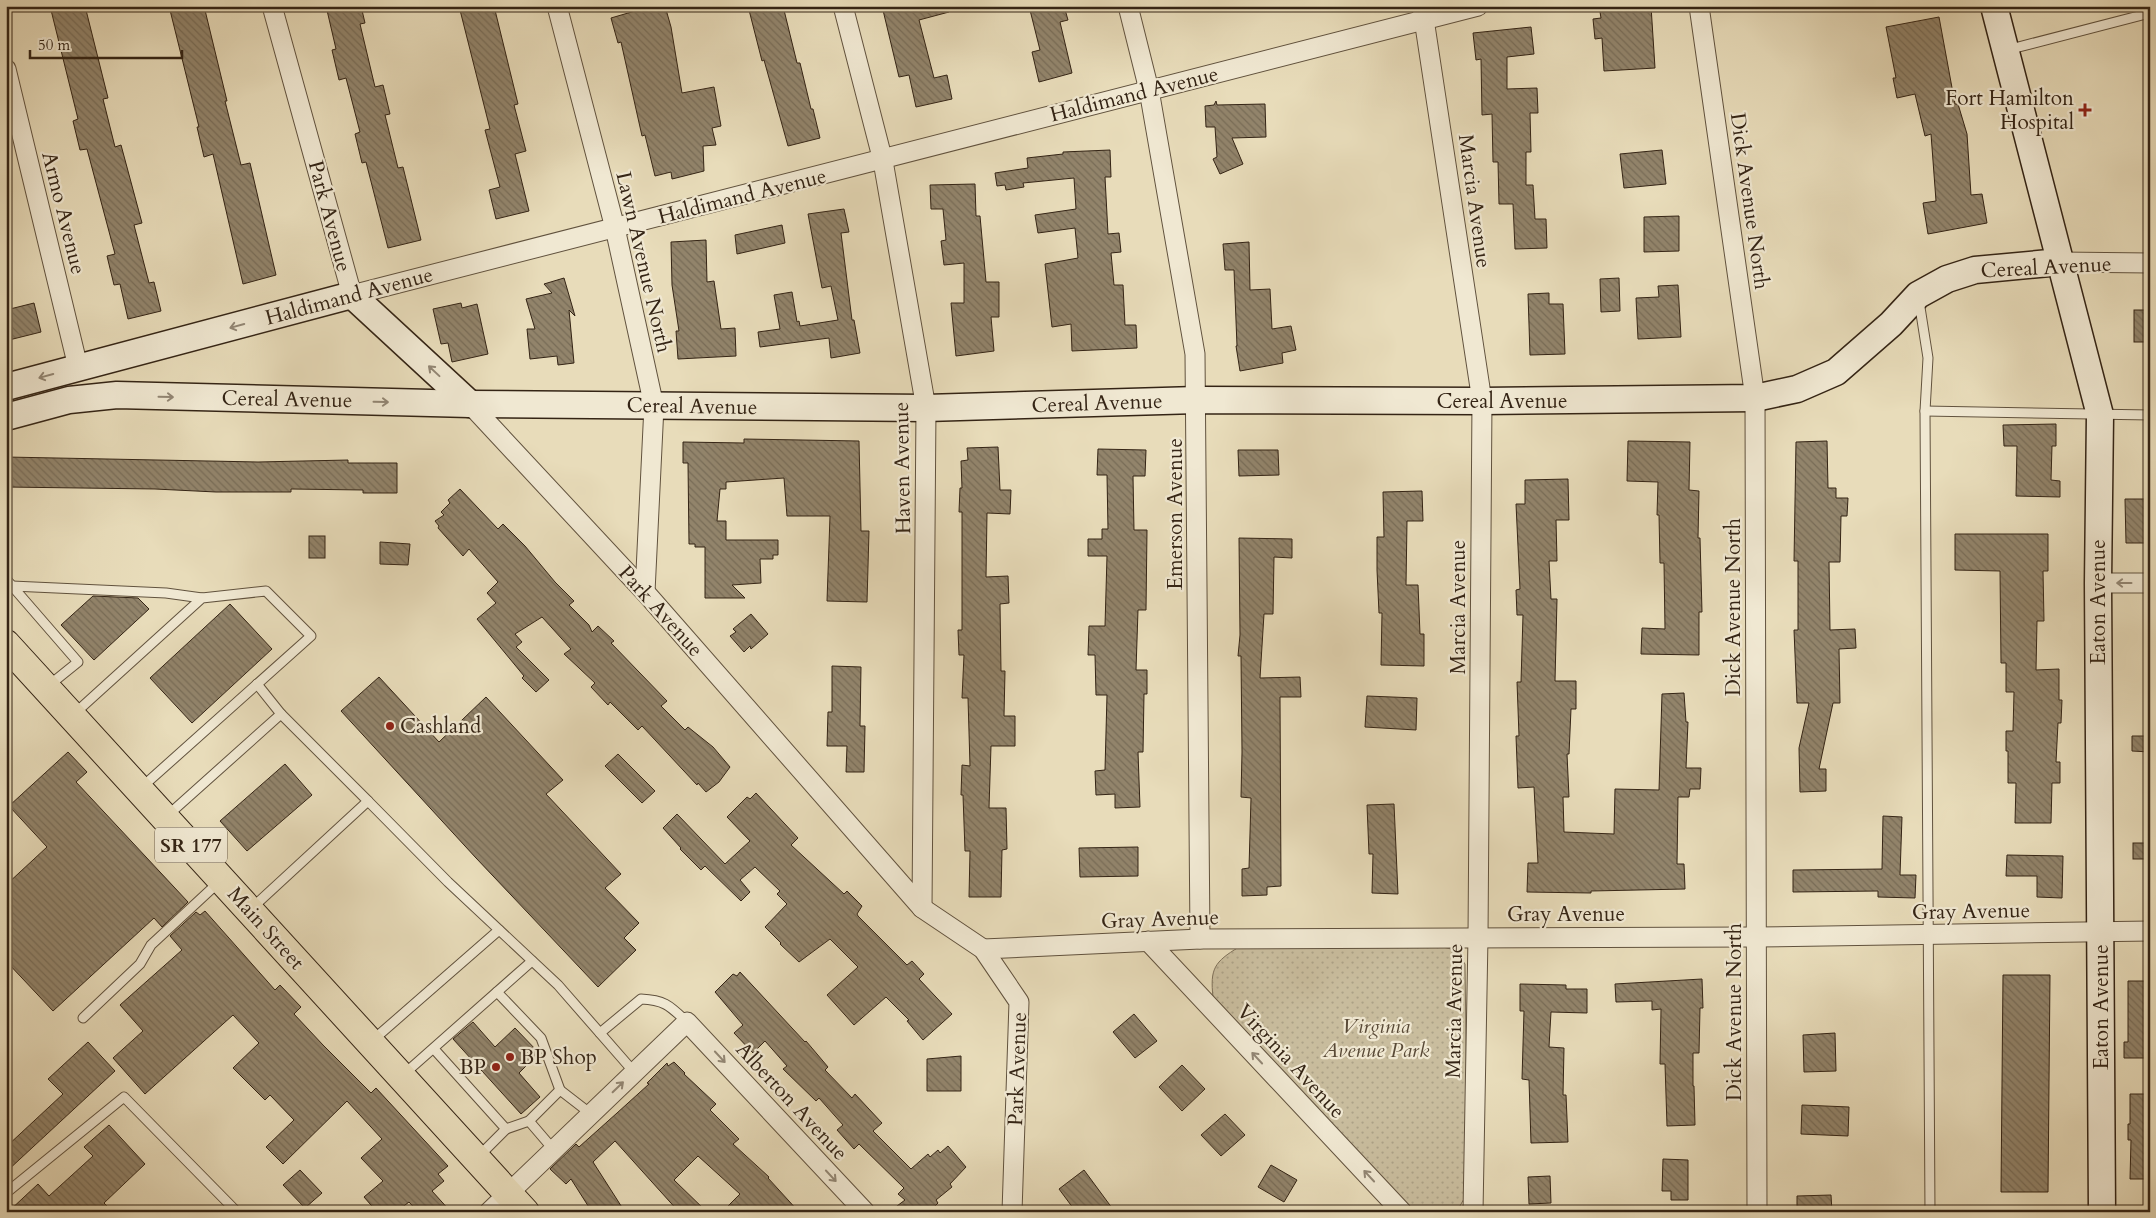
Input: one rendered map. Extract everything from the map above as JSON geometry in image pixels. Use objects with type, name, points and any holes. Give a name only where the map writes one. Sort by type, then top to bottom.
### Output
[{"type":"main road","name":"Main Street","points":[[6,644],[73,715],[476,1160],[507,1206]]},
{"type":"street","name":"Park Avenue","points":[[272,6],[352,295],[470,404],[645,592],[922,908],[983,949],[1019,1002],[1012,1212]]},
{"type":"street","name":"Lawn Avenue North","points":[[557,6],[615,228],[654,406],[645,592]]},
{"type":"street","name":"Haven Avenue","points":[[843,6],[883,161],[926,408],[922,908]]},
{"type":"street","name":"Emerson Avenue","points":[[1128,6],[1149,90],[1196,354],[1200,939]]},
{"type":"street","name":"Haldimand Avenue","points":[[6,387],[352,295],[883,161],[1424,14],[1478,6]]},
{"type":"street","name":"Dick Avenue North","points":[[1699,6],[1755,398],[1757,1212]]},
{"type":"street","name":"Eaton Avenue","points":[[1994,6],[2100,415],[2098,583],[2102,1212]]},
{"type":"street","name":"Marcia Avenue","points":[[1424,14],[1482,402],[1478,937],[1473,1212]]},
{"type":"street","name":"Armo Avenue","points":[[6,69],[78,367]]},
{"type":"street","name":"Cereal Avenue","points":[[6,417],[69,400],[117,395],[470,404],[926,408],[1197,400],[1482,402],[1755,398],[1797,389],[1836,372],[1891,324],[1918,295],[1947,279],[1975,270],[2060,262],[2150,262]]},
{"type":"street","points":[[2098,583],[2150,583]]},
{"type":"street","name":"Gray Avenue","points":[[983,949],[1200,939],[1756,937],[2150,932]]},
{"type":"street","name":"Virginia Avenue","points":[[1148,941],[1402,1212]]},
{"type":"street","points":[[507,1206],[554,1149],[687,1022]]},
{"type":"street","name":"Alberton Avenue","points":[[687,1022],[865,1212]]},
{"type":"lane","points":[[2005,51],[2150,14]]},
{"type":"lane","points":[[1918,295],[1928,358],[1925,411],[1930,1212]]},
{"type":"lane","points":[[1925,411],[2150,416]]},
{"type":"lane","points":[[9,582],[166,593],[202,598],[266,591],[311,636],[140,789]]},
{"type":"lane","points":[[9,582],[78,662],[47,687]]},
{"type":"lane","points":[[73,715],[202,598]]},
{"type":"lane","points":[[257,684],[281,714],[448,882],[558,985],[634,1072]]},
{"type":"lane","points":[[166,818],[281,714]]},
{"type":"lane","points":[[250,910],[368,801]]},
{"type":"lane","points":[[83,1018],[140,964],[151,945],[222,880]]},
{"type":"lane","points":[[370,1042],[499,930]]},
{"type":"lane","points":[[401,1077],[532,961]]},
{"type":"lane","points":[[497,992],[541,1038],[560,1090],[591,1114]]},
{"type":"lane","points":[[600,1034],[641,999],[667,1003],[687,1022]]},
{"type":"lane","points":[[434,1049],[506,1129]]},
{"type":"lane","points":[[476,1160],[506,1129],[528,1121],[560,1090]]},
{"type":"lane","points":[[6,1192],[124,1097],[237,1212]]},
{"type":"lane","points":[[528,1121],[554,1149]]},
{"type":"green space","name":"Virginia Avenue Park","points":[[1239,947],[1443,947],[1455,950],[1465,964],[1468,1192],[1457,1211],[1414,1212],[1213,997],[1212,979],[1216,967],[1224,957]]},
{"type":"building","points":[[50,6],[85,6],[108,98],[103,99],[115,147],[121,145],[142,223],[134,225],[149,283],[154,282],[161,311],[128,319],[120,284],[114,285],[107,256],[115,254],[87,149],[80,150],[73,121],[78,119]]},
{"type":"building","points":[[169,6],[204,6],[241,165],[250,163],[276,275],[243,284],[213,154],[204,157],[197,127],[199,127]]},
{"type":"building","points":[[326,6],[361,6],[365,23],[360,24],[375,87],[383,85],[390,114],[385,115],[398,168],[403,167],[421,240],[388,248],[366,162],[362,163],[355,134],[360,132],[346,78],[339,80],[332,50],[336,49]]},
{"type":"building","points":[[459,6],[494,6],[518,104],[514,105],[526,151],[515,154],[529,211],[496,219],[489,190],[500,187],[485,130],[490,129]]},
{"type":"building","points":[[652,6],[665,6],[671,27],[682,93],[714,87],[721,126],[712,128],[716,145],[703,146],[704,171],[672,179],[671,172],[655,176],[645,135],[642,136],[621,42],[618,43],[611,18]]},
{"type":"building","points":[[748,6],[783,6],[797,63],[800,63],[820,138],[788,146],[764,60],[762,61]]},
{"type":"building","points":[[882,6],[948,6],[949,12],[919,20],[934,78],[947,75],[952,99],[916,107],[909,75],[899,77]]},
{"type":"building","points":[[1029,6],[1064,6],[1068,20],[1060,22],[1072,73],[1039,82],[1032,52],[1040,50]]},
{"type":"building","points":[[1599,6],[1651,6],[1655,68],[1604,71],[1602,38],[1595,39],[1593,19],[1601,18]]},
{"type":"building","points":[[1939,17],[1955,104],[1958,104],[1967,134],[1971,195],[1982,194],[1987,223],[1928,234],[1923,203],[1936,201],[1931,134],[1925,136],[1915,94],[1897,98],[1893,78],[1896,78],[1886,27]]},
{"type":"building","points":[[1531,27],[1534,54],[1507,57],[1507,89],[1537,88],[1538,113],[1530,113],[1531,152],[1526,152],[1526,185],[1533,185],[1535,219],[1546,219],[1547,248],[1515,249],[1513,204],[1499,204],[1498,162],[1493,162],[1492,114],[1482,115],[1481,59],[1476,60],[1473,33]]},
{"type":"building","points":[[1216,101],[1217,105],[1265,104],[1266,137],[1232,138],[1243,164],[1220,174],[1213,159],[1217,157],[1215,127],[1206,127],[1205,106],[1214,105]]},
{"type":"building","points":[[1110,150],[1111,177],[1105,177],[1108,234],[1119,233],[1121,252],[1111,253],[1114,285],[1123,285],[1125,325],[1136,325],[1137,348],[1072,351],[1071,324],[1052,327],[1045,264],[1078,258],[1075,228],[1038,233],[1035,215],[1076,209],[1074,178],[1023,183],[1024,187],[1006,190],[1005,185],[997,186],[995,173],[1028,168],[1027,158],[1063,154],[1063,152]]},
{"type":"building","points":[[1662,150],[1666,184],[1624,188],[1620,154]]},
{"type":"building","points":[[975,184],[976,216],[980,216],[986,282],[999,282],[999,317],[991,317],[994,351],[956,356],[951,303],[964,303],[964,263],[944,265],[941,241],[946,240],[943,209],[931,209],[930,185]]},
{"type":"building","points":[[844,209],[849,232],[841,233],[852,320],[854,320],[860,353],[831,358],[829,338],[760,347],[758,332],[780,329],[774,295],[792,292],[797,322],[799,321],[800,326],[838,320],[831,286],[822,288],[808,214]]},
{"type":"building","points":[[1679,216],[1679,251],[1644,252],[1644,217]]},
{"type":"building","points":[[782,225],[785,243],[737,254],[735,235]]},
{"type":"building","points":[[706,240],[707,282],[714,281],[721,329],[735,328],[736,356],[678,359],[676,331],[679,331],[672,285],[671,242]]},
{"type":"building","points":[[1249,242],[1250,290],[1270,289],[1272,329],[1291,326],[1296,350],[1282,353],[1283,363],[1240,371],[1236,346],[1234,270],[1225,270],[1223,244]]},
{"type":"building","points":[[564,278],[575,316],[569,310],[574,363],[558,365],[557,356],[530,359],[527,329],[535,329],[526,299],[552,293],[544,284]]},
{"type":"building","points":[[1619,278],[1620,311],[1601,312],[1600,279]]},
{"type":"building","points":[[1678,285],[1681,337],[1638,339],[1636,298],[1659,297],[1658,286]]},
{"type":"building","points":[[1549,293],[1549,304],[1563,304],[1565,354],[1530,355],[1528,294]]},
{"type":"building","points":[[34,303],[41,332],[9,340],[6,331],[6,310]]},
{"type":"building","points":[[461,303],[462,308],[477,304],[488,354],[452,362],[448,343],[441,344],[433,309]]},
{"type":"building","points":[[2134,310],[2150,310],[2150,342],[2134,342]]},
{"type":"building","points":[[2056,424],[2056,446],[2052,446],[2051,480],[2060,481],[2060,497],[2016,496],[2017,446],[2004,446],[2003,425]]},
{"type":"building","points":[[744,439],[859,441],[861,531],[869,531],[867,602],[827,601],[830,516],[787,516],[784,478],[726,482],[726,489],[720,489],[717,521],[726,521],[726,540],[778,540],[778,555],[773,555],[773,559],[760,559],[761,583],[732,585],[745,598],[705,598],[705,547],[695,547],[695,544],[689,544],[688,463],[683,463],[683,442],[744,443]]},
{"type":"building","points":[[1628,441],[1690,442],[1689,490],[1699,491],[1698,538],[1700,538],[1702,612],[1699,612],[1699,655],[1641,654],[1642,628],[1665,629],[1664,563],[1660,563],[1659,515],[1657,515],[1658,482],[1627,481]]},
{"type":"building","points":[[1827,441],[1828,488],[1836,488],[1836,498],[1848,498],[1847,516],[1841,516],[1840,562],[1829,562],[1830,630],[1855,629],[1856,648],[1839,649],[1840,703],[1833,703],[1819,769],[1826,769],[1826,791],[1800,792],[1799,748],[1809,703],[1797,703],[1794,630],[1798,630],[1798,561],[1794,561],[1796,442]]},
{"type":"building","points":[[998,447],[1000,490],[1011,490],[1010,514],[987,513],[986,577],[1008,576],[1009,603],[1000,604],[1001,671],[1005,671],[1004,716],[1015,716],[1015,746],[991,746],[989,808],[1006,808],[1007,849],[1002,850],[1001,897],[969,897],[970,851],[965,851],[963,795],[961,795],[962,765],[970,766],[968,698],[962,698],[964,655],[959,655],[958,630],[962,630],[962,512],[959,512],[960,488],[962,488],[961,461],[968,460],[967,448]]},
{"type":"building","points":[[1098,449],[1146,450],[1145,476],[1133,476],[1134,530],[1147,530],[1146,610],[1138,610],[1136,670],[1147,670],[1147,694],[1144,694],[1143,752],[1138,752],[1140,807],[1115,808],[1115,794],[1096,795],[1095,771],[1105,770],[1107,695],[1096,695],[1095,655],[1088,655],[1089,626],[1105,626],[1107,556],[1088,556],[1088,539],[1102,539],[1102,529],[1108,529],[1107,475],[1097,475]]},
{"type":"building","points":[[1238,450],[1278,450],[1279,475],[1239,476]]},
{"type":"building","points":[[6,457],[258,462],[348,460],[348,463],[397,463],[397,493],[363,493],[363,490],[291,489],[291,492],[216,492],[155,489],[6,487]]},
{"type":"building","points":[[1568,479],[1569,520],[1556,520],[1557,561],[1549,561],[1551,599],[1557,599],[1555,681],[1576,681],[1576,709],[1571,709],[1569,754],[1567,754],[1569,797],[1563,797],[1564,832],[1614,834],[1615,789],[1659,790],[1662,694],[1684,693],[1686,722],[1688,722],[1686,768],[1701,768],[1700,789],[1690,789],[1689,797],[1678,797],[1677,864],[1684,864],[1685,889],[1591,891],[1591,893],[1527,892],[1528,863],[1538,863],[1534,787],[1518,788],[1516,736],[1519,736],[1517,682],[1521,682],[1523,615],[1517,615],[1516,590],[1520,589],[1516,504],[1525,504],[1525,480]]},
{"type":"building","points":[[460,489],[498,529],[503,524],[525,546],[555,582],[574,601],[569,605],[589,625],[592,632],[598,626],[614,641],[611,643],[667,701],[661,706],[685,730],[688,727],[713,747],[730,767],[719,782],[706,792],[698,783],[697,785],[642,726],[638,730],[610,702],[608,705],[591,687],[595,683],[564,654],[571,649],[542,617],[515,634],[522,642],[516,647],[549,680],[536,692],[522,678],[524,676],[477,619],[496,603],[487,593],[498,582],[469,549],[463,556],[438,528],[439,526],[435,521],[444,515],[441,512],[450,503],[448,500]]},
{"type":"building","points":[[1422,491],[1423,521],[1407,521],[1406,585],[1418,585],[1420,634],[1424,634],[1424,666],[1381,665],[1382,613],[1379,613],[1377,537],[1384,537],[1383,492]]},
{"type":"building","points":[[2125,499],[2150,499],[2150,543],[2126,543]]},
{"type":"building","points":[[1955,534],[2048,534],[2048,571],[2043,571],[2044,621],[2037,621],[2036,670],[2059,669],[2059,700],[2062,700],[2061,723],[2058,723],[2056,762],[2060,762],[2060,783],[2052,783],[2051,823],[2015,823],[2016,783],[2008,783],[2008,751],[2006,751],[2006,731],[2013,731],[2014,692],[2006,692],[2006,663],[2001,663],[2000,571],[1955,570]]},
{"type":"building","points":[[309,536],[325,536],[325,558],[309,558]]},
{"type":"building","points":[[1239,538],[1292,539],[1292,558],[1274,557],[1273,614],[1264,614],[1260,678],[1300,677],[1301,697],[1280,697],[1281,886],[1267,887],[1267,895],[1242,896],[1242,869],[1249,868],[1251,798],[1241,797],[1241,656],[1238,656],[1240,635]]},
{"type":"building","points":[[380,542],[410,544],[408,565],[380,564]]},
{"type":"building","points":[[93,596],[138,598],[149,609],[94,660],[61,625]]},
{"type":"building","points":[[230,604],[272,649],[192,723],[150,678]]},
{"type":"building","points":[[751,614],[768,634],[751,649],[750,646],[744,652],[730,636],[736,632],[733,629]]},
{"type":"building","points":[[832,666],[861,667],[860,726],[865,726],[864,772],[846,772],[847,746],[827,746],[828,712],[832,712]]},
{"type":"building","points":[[379,677],[439,742],[486,697],[563,780],[546,794],[621,874],[605,888],[639,923],[624,938],[636,950],[598,987],[341,711]]},
{"type":"building","points":[[1367,696],[1417,698],[1416,730],[1365,727]]},
{"type":"building","points":[[2132,736],[2150,736],[2150,752],[2132,751]]},
{"type":"building","points":[[68,752],[87,772],[76,782],[188,902],[162,927],[154,918],[53,1011],[6,961],[6,885],[47,847],[9,806]]},
{"type":"building","points":[[618,754],[655,791],[642,803],[605,766]]},
{"type":"building","points":[[285,764],[312,795],[247,851],[220,821]]},
{"type":"building","points":[[756,793],[798,838],[791,845],[844,894],[847,891],[862,906],[857,914],[858,916],[907,965],[912,961],[924,974],[919,979],[952,1014],[923,1040],[907,1021],[909,1020],[886,997],[854,1025],[827,995],[858,967],[830,939],[799,962],[765,927],[787,904],[777,894],[780,891],[755,867],[740,880],[750,892],[741,901],[705,866],[701,870],[663,828],[677,814],[725,864],[750,841],[727,817],[747,797],[750,799]]},
{"type":"building","points":[[1394,804],[1398,894],[1372,893],[1373,854],[1369,854],[1367,805]]},
{"type":"building","points":[[1883,816],[1902,817],[1900,875],[1916,875],[1915,898],[1878,897],[1878,891],[1793,892],[1793,870],[1882,869]]},
{"type":"building","points":[[2133,843],[2150,843],[2150,859],[2133,859]]},
{"type":"building","points":[[1138,847],[1138,876],[1080,877],[1079,848]]},
{"type":"building","points":[[2007,855],[2063,856],[2062,898],[2037,897],[2037,876],[2006,876]]},
{"type":"building","points":[[205,911],[275,990],[280,985],[301,1007],[294,1014],[323,1045],[371,1093],[376,1088],[448,1166],[438,1174],[444,1181],[432,1191],[451,1212],[418,1212],[409,1202],[396,1212],[377,1212],[364,1197],[383,1181],[361,1158],[382,1139],[347,1101],[283,1164],[266,1147],[294,1120],[270,1095],[265,1100],[233,1068],[259,1043],[233,1015],[145,1094],[113,1058],[143,1031],[120,1005],[182,950],[170,936],[196,912],[200,915]]},
{"type":"building","points":[[740,972],[806,1041],[828,1067],[825,1070],[852,1098],[855,1094],[882,1123],[873,1131],[911,1169],[928,1154],[930,1157],[938,1150],[940,1153],[948,1146],[966,1167],[950,1184],[952,1187],[936,1200],[938,1203],[929,1212],[889,1212],[905,1200],[898,1194],[904,1188],[859,1144],[854,1149],[837,1130],[843,1125],[819,1098],[816,1101],[783,1069],[787,1066],[765,1041],[753,1053],[734,1033],[743,1025],[715,992],[733,974],[737,976]]},
{"type":"building","points":[[2003,975],[2050,975],[2048,1192],[2001,1192]]},
{"type":"building","points":[[1702,979],[1703,1008],[1700,1008],[1699,1053],[1693,1053],[1695,1125],[1667,1126],[1665,1064],[1660,1064],[1661,1009],[1652,1010],[1652,1001],[1616,1002],[1615,984]]},
{"type":"building","points":[[2128,981],[2150,981],[2150,1058],[2124,1058],[2124,1042],[2128,1042]]},
{"type":"building","points":[[1520,984],[1566,985],[1566,989],[1587,989],[1587,1013],[1551,1012],[1549,1047],[1564,1048],[1563,1095],[1566,1095],[1568,1142],[1531,1143],[1529,1080],[1522,1079],[1524,1011],[1520,1011]]},
{"type":"building","points":[[1134,1014],[1157,1041],[1135,1058],[1113,1032]]},
{"type":"building","name":"BP","points":[[473,1022],[495,1047],[515,1028],[539,1053],[519,1073],[540,1097],[521,1114],[453,1039]]},
{"type":"building","points":[[1835,1033],[1836,1071],[1804,1072],[1803,1035]]},
{"type":"building","points":[[88,1042],[115,1071],[6,1172],[6,1147],[63,1094],[48,1079]]},
{"type":"building","points":[[961,1056],[961,1091],[927,1091],[927,1059]]},
{"type":"building","points":[[674,1062],[716,1104],[710,1110],[739,1139],[733,1144],[769,1177],[799,1212],[722,1212],[740,1194],[698,1156],[674,1180],[707,1212],[679,1212],[615,1141],[593,1162],[625,1212],[592,1212],[571,1179],[566,1184],[550,1169],[576,1144],[579,1147],[617,1113],[649,1084],[647,1083],[667,1063],[668,1066]]},
{"type":"building","points":[[1182,1065],[1205,1089],[1182,1111],[1159,1087]]},
{"type":"building","points":[[2130,1094],[2150,1094],[2150,1179],[2130,1179],[2131,1140],[2128,1140],[2128,1124],[2130,1124]]},
{"type":"building","points":[[1802,1105],[1849,1107],[1848,1136],[1801,1134]]},
{"type":"building","points":[[1225,1114],[1245,1135],[1221,1156],[1201,1135]]},
{"type":"building","points":[[109,1125],[145,1164],[104,1203],[113,1212],[8,1212],[38,1184],[49,1196],[93,1156],[84,1147]]},
{"type":"building","points":[[1663,1159],[1688,1160],[1688,1200],[1671,1200],[1671,1191],[1662,1191]]},
{"type":"building","points":[[1271,1165],[1297,1180],[1284,1202],[1258,1187]]},
{"type":"building","points":[[300,1170],[322,1193],[305,1208],[283,1185]]},
{"type":"building","points":[[1084,1170],[1115,1212],[1076,1212],[1059,1189]]},
{"type":"building","points":[[1550,1176],[1551,1203],[1529,1204],[1528,1177]]},
{"type":"building","points":[[1831,1195],[1832,1212],[1797,1212],[1797,1196]]},
{"type":"place","name":"Fort Hamilton Hospital","points":[[2085,110]]},
{"type":"place","name":"Cashland","points":[[390,726]]},
{"type":"place","name":"BP Shop","points":[[510,1057]]},
{"type":"place","name":"BP","points":[[496,1067]]}]
